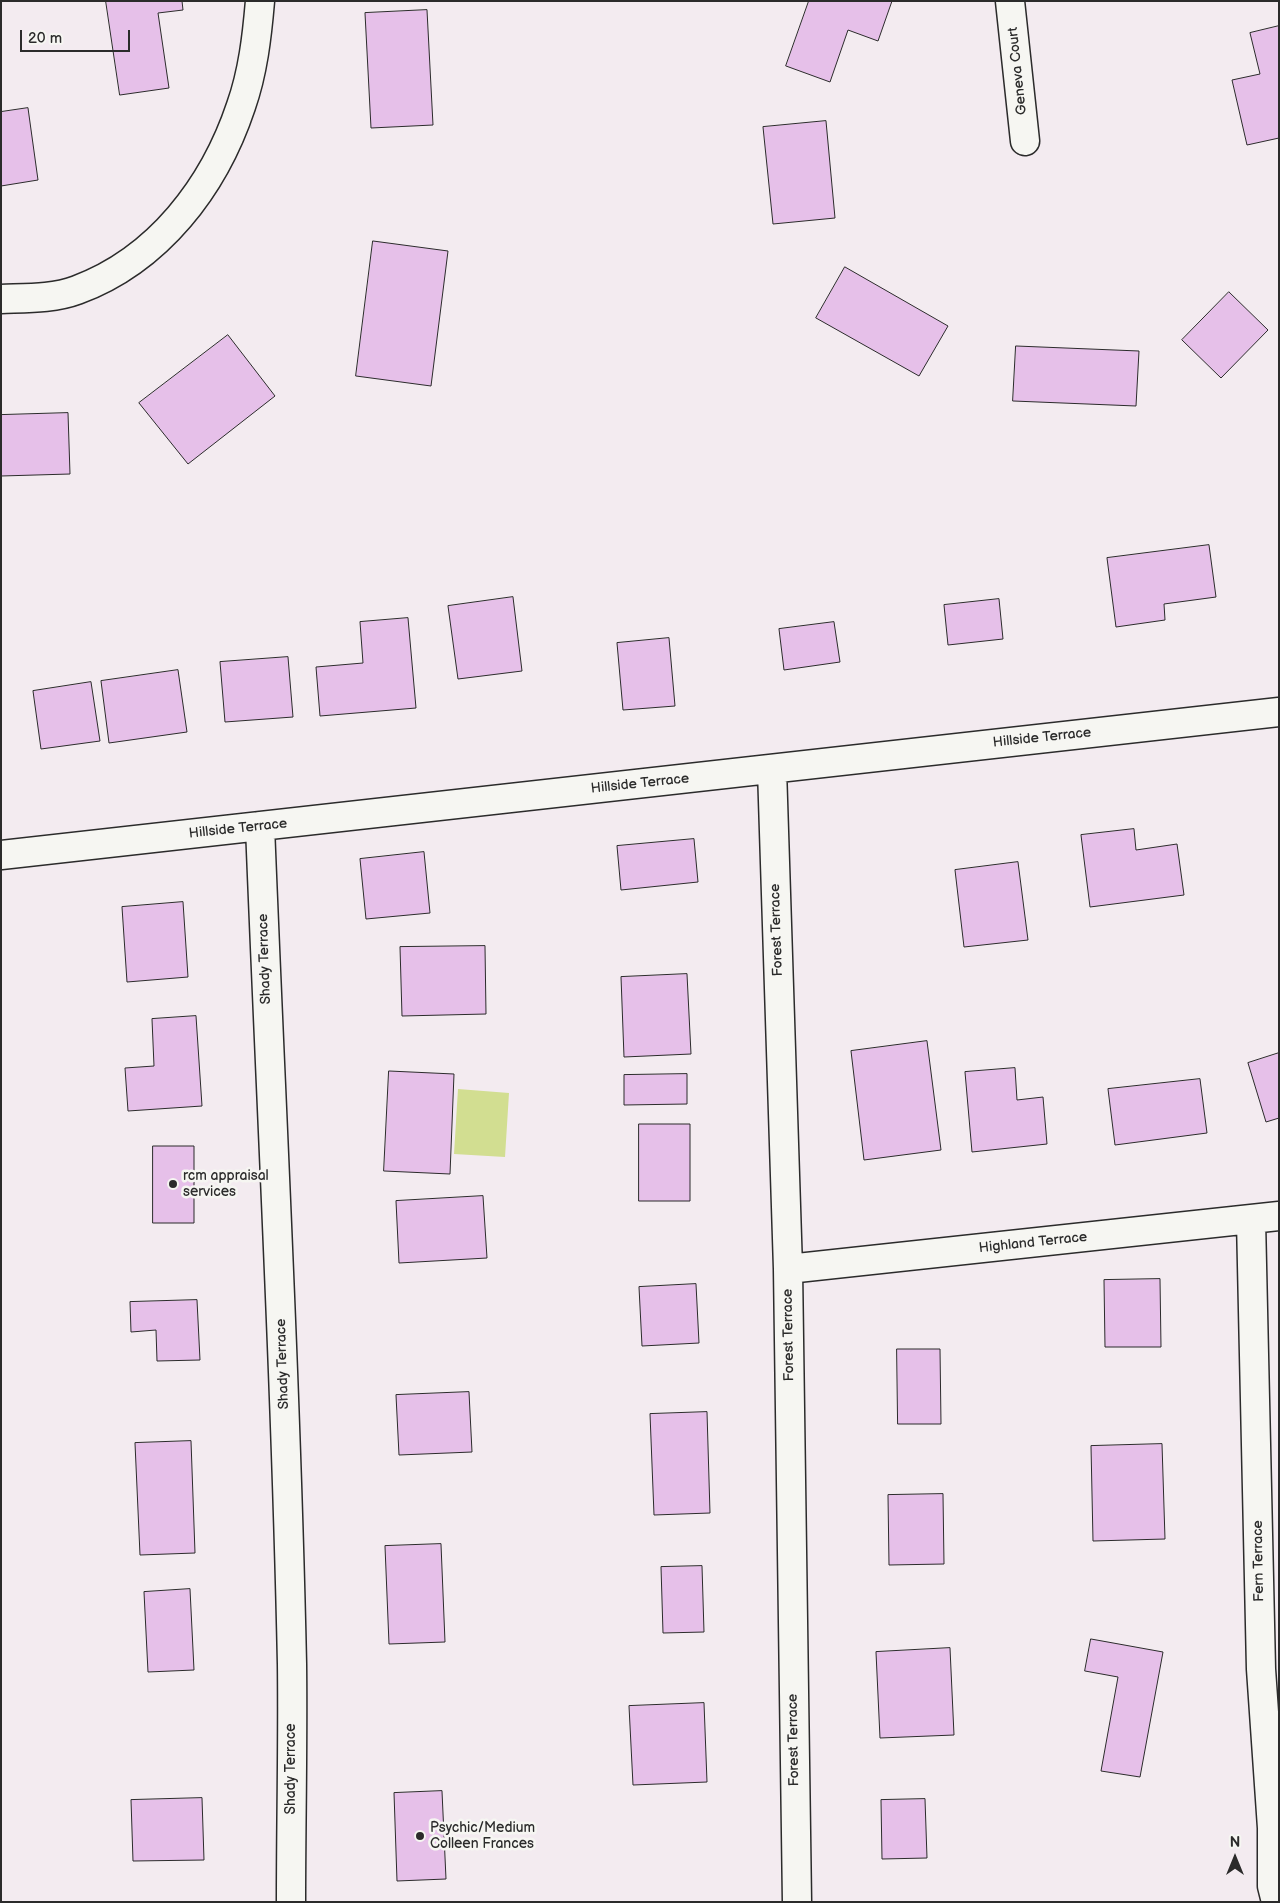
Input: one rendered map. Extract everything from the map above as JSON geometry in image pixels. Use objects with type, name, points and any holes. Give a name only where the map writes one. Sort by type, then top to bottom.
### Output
[{"type":"street","points":[[1,299],[46,297],[76,290],[118,271],[157,241],[192,203],[220,157],[242,105],[256,49],[260,1]]},
{"type":"street","name":"Geneva Court","points":[[1010,1],[1025,141]]},
{"type":"street","name":"Hillside Terrace","points":[[1,855],[1279,712]]},
{"type":"street","name":"Forest Terrace","points":[[772,769],[788,1269],[797,1902]]},
{"type":"street","name":"Shady Terrace","points":[[260,826],[269,1071],[280,1261],[292,1666],[291,1902]]},
{"type":"street","name":"Highland Terrace","points":[[788,1269],[1279,1216]]},
{"type":"street","name":"Fern Terrace","points":[[1251,1220],[1261,1669],[1272,1716],[1272,1886],[1276,1902]]},
{"type":"green space","points":[[458,1089],[509,1093],[505,1157],[454,1154]]},
{"type":"building","points":[[106,1],[182,1],[183,10],[158,13],[169,88],[120,95]]},
{"type":"building","points":[[809,1],[892,1],[878,41],[848,30],[830,82],[786,66]]},
{"type":"building","points":[[427,10],[433,125],[371,128],[365,13]]},
{"type":"building","points":[[1279,26],[1279,138],[1247,145],[1232,80],[1260,74],[1250,33]]},
{"type":"building","points":[[28,108],[38,180],[1,186],[1,112]]},
{"type":"building","points":[[826,121],[835,218],[773,224],[763,127]]},
{"type":"building","points":[[373,241],[448,251],[431,386],[356,376]]},
{"type":"building","points":[[845,267],[948,326],[919,376],[816,318]]},
{"type":"building","points":[[1229,292],[1268,330],[1221,378],[1182,340]]},
{"type":"building","points":[[228,335],[275,396],[188,464],[139,403]]},
{"type":"building","points":[[1016,346],[1139,351],[1136,406],[1013,401]]},
{"type":"building","points":[[68,413],[70,474],[1,476],[1,415]]},
{"type":"building","points":[[1209,545],[1216,597],[1164,604],[1165,620],[1116,627],[1107,558]]},
{"type":"building","points":[[513,597],[522,671],[458,679],[448,606]]},
{"type":"building","points":[[999,599],[1003,639],[948,645],[944,605]]},
{"type":"building","points":[[408,618],[416,708],[320,716],[316,667],[363,663],[360,622]]},
{"type":"building","points":[[834,622],[840,662],[784,670],[779,629]]},
{"type":"building","points":[[669,638],[675,706],[623,710],[617,643]]},
{"type":"building","points":[[288,657],[293,717],[225,722],[220,662]]},
{"type":"building","points":[[178,670],[187,732],[109,743],[101,681]]},
{"type":"building","points":[[91,682],[100,741],[41,749],[33,691]]},
{"type":"building","points":[[1134,829],[1136,850],[1177,844],[1184,895],[1090,907],[1081,835]]},
{"type":"building","points":[[694,839],[698,882],[621,890],[617,846]]},
{"type":"building","points":[[424,852],[430,913],[366,919],[360,859]]},
{"type":"building","points":[[1018,862],[1028,940],[964,947],[955,870]]},
{"type":"building","points":[[183,902],[188,977],[127,982],[122,907]]},
{"type":"building","points":[[485,946],[486,1014],[402,1016],[400,947]]},
{"type":"building","points":[[687,974],[691,1054],[624,1057],[621,977]]},
{"type":"building","points":[[196,1016],[202,1106],[128,1111],[125,1068],[154,1066],[152,1019]]},
{"type":"building","points":[[927,1041],[941,1150],[864,1160],[851,1051]]},
{"type":"building","points":[[1279,1053],[1279,1118],[1266,1122],[1248,1063]]},
{"type":"building","points":[[1015,1068],[1017,1100],[1043,1097],[1047,1144],[972,1152],[965,1072]]},
{"type":"building","points":[[389,1071],[454,1074],[450,1174],[384,1171]]},
{"type":"building","points":[[687,1074],[687,1104],[624,1105],[624,1075]]},
{"type":"building","points":[[1200,1079],[1207,1133],[1115,1145],[1108,1089]]},
{"type":"building","points":[[639,1124],[690,1124],[690,1201],[639,1201]]},
{"type":"building","name":"rcm appraisal services","points":[[153,1146],[194,1146],[194,1223],[153,1223]]},
{"type":"building","points":[[483,1196],[487,1258],[399,1263],[396,1201]]},
{"type":"building","points":[[1160,1279],[1161,1347],[1105,1347],[1104,1280]]},
{"type":"building","points":[[696,1284],[699,1343],[642,1346],[639,1287]]},
{"type":"building","points":[[197,1300],[200,1360],[157,1361],[156,1330],[131,1332],[130,1302]]},
{"type":"building","points":[[897,1349],[940,1349],[941,1424],[898,1424]]},
{"type":"building","points":[[469,1392],[472,1452],[399,1455],[396,1395]]},
{"type":"building","points":[[707,1412],[710,1513],[654,1515],[650,1414]]},
{"type":"building","points":[[191,1441],[195,1553],[140,1555],[135,1443]]},
{"type":"building","points":[[1162,1444],[1165,1539],[1093,1541],[1091,1446]]},
{"type":"building","points":[[943,1494],[944,1564],[889,1565],[888,1495]]},
{"type":"building","points":[[441,1544],[445,1642],[389,1644],[385,1546]]},
{"type":"building","points":[[702,1566],[704,1632],[663,1633],[661,1567]]},
{"type":"building","points":[[190,1589],[194,1670],[148,1672],[144,1592]]},
{"type":"building","points":[[1091,1639],[1163,1652],[1140,1777],[1101,1771],[1118,1677],[1085,1671]]},
{"type":"building","points":[[950,1648],[954,1735],[880,1738],[876,1652]]},
{"type":"building","points":[[704,1703],[707,1782],[633,1785],[629,1706]]},
{"type":"building","name":"Psychic/Medium Colleen Frances","points":[[442,1791],[446,1879],[397,1881],[394,1793]]},
{"type":"building","points":[[202,1798],[204,1860],[133,1861],[131,1800]]},
{"type":"building","points":[[925,1799],[927,1858],[882,1859],[881,1800]]},
{"type":"place","name":"rcm appraisal services","points":[[173,1184]]},
{"type":"place","name":"Psychic/Medium Colleen Frances","points":[[420,1836]]}]
